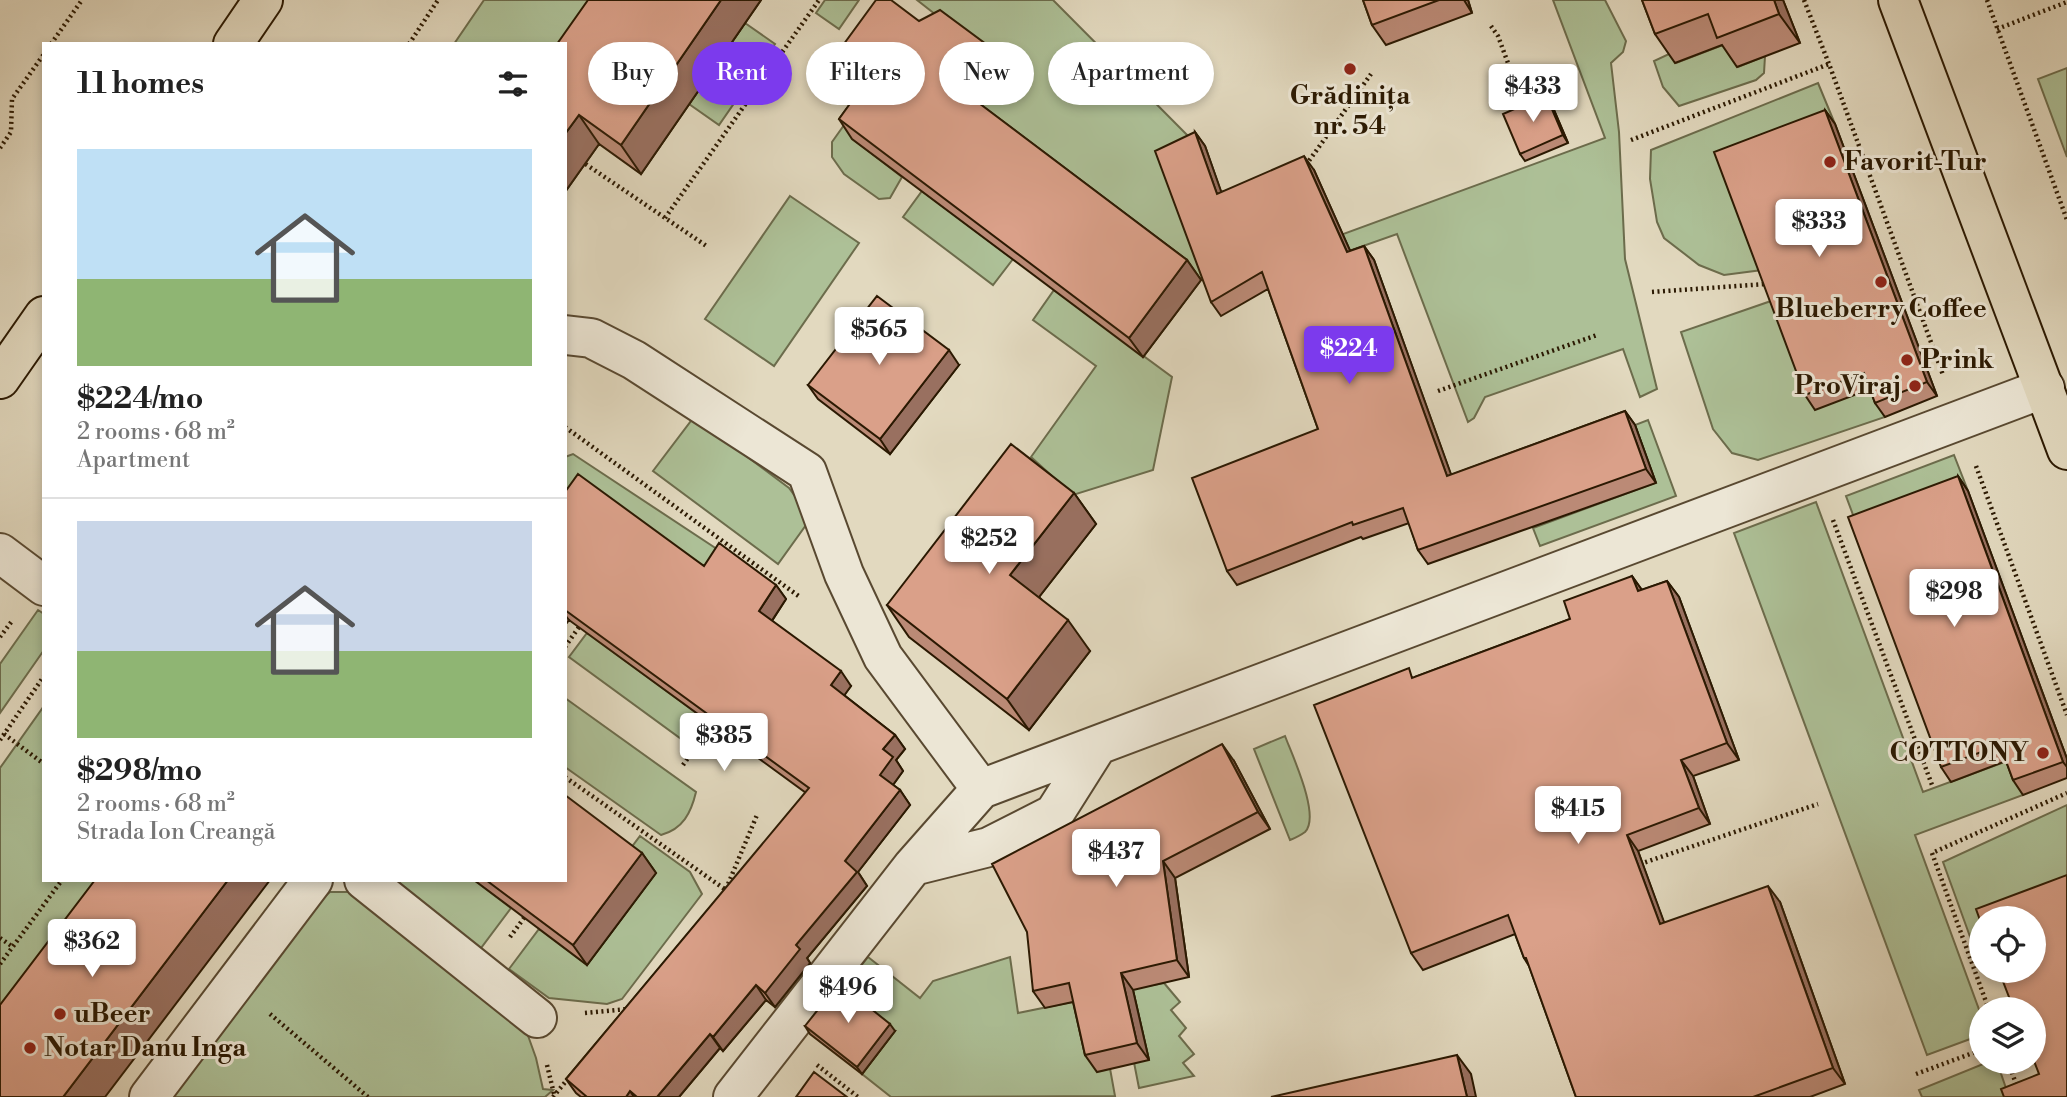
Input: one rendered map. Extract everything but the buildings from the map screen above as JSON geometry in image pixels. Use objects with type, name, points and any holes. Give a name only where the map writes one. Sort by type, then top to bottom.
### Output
[{"type":"main road","points":[[234,42],[263,0]]},
{"type":"main road","points":[[1898,0],[2067,450]]},
{"type":"main road","points":[[0,379],[42,319]]},
{"type":"lane","points":[[567,335],[591,338],[634,360],[807,472],[844,574],[883,657],[981,789]]},
{"type":"lane","points":[[733,1097],[914,866],[981,789],[2045,388]]},
{"type":"lane","points":[[0,553],[42,584]]},
{"type":"lane","points":[[914,866],[989,846],[1054,814],[1097,746]]},
{"type":"lane","points":[[149,1097],[311,882]]},
{"type":"lane","points":[[367,882],[537,1018]]},
{"type":"path","points":[[52,42],[82,0]]},
{"type":"path","points":[[410,42],[438,0]]},
{"type":"path","points":[[665,218],[819,0]]},
{"type":"path","points":[[1804,0],[2067,715]]},
{"type":"path","points":[[1987,0],[2067,220]]},
{"type":"path","points":[[1997,29],[2067,2]]},
{"type":"path","points":[[1491,26],[1499,36],[1527,114]]},
{"type":"path","points":[[0,148],[11,131],[12,99],[42,57]]},
{"type":"path","points":[[1631,140],[1829,64]]},
{"type":"path","points":[[1306,165],[1371,74]]},
{"type":"path","points":[[576,158],[708,247]]},
{"type":"path","points":[[1652,292],[1768,284]]},
{"type":"path","points":[[1438,391],[1597,335]]},
{"type":"path","points":[[567,428],[806,602]]},
{"type":"path","points":[[1816,474],[1932,785]]},
{"type":"path","points":[[567,644],[579,627]]},
{"type":"path","points":[[0,740],[42,680]]},
{"type":"path","points":[[682,765],[712,724]]},
{"type":"path","points":[[4,734],[42,762]]},
{"type":"path","points":[[567,777],[726,890]]},
{"type":"path","points":[[1984,997],[1932,853],[2067,793]]},
{"type":"path","points":[[1629,868],[1818,804]]},
{"type":"path","points":[[718,900],[726,890],[757,815]]},
{"type":"path","points":[[0,964],[61,882]]},
{"type":"path","points":[[0,938],[13,947]]},
{"type":"path","points":[[234,984],[369,1097]]},
{"type":"path","points":[[618,1018],[635,999]]},
{"type":"path","points":[[1916,1074],[1969,1054]]},
{"type":"path","points":[[553,1097],[578,1066]]},
{"type":"path","points":[[2012,1074],[2021,1097]]},
{"type":"green space","points":[[484,0],[627,0],[567,43],[455,42]]},
{"type":"green space","points":[[825,0],[859,0],[839,29],[816,13]]},
{"type":"green space","points":[[917,0],[1053,0],[1095,42],[1048,42],[1048,105],[1157,105],[1200,148],[1209,285],[977,111],[975,105],[1034,105],[1034,42],[958,42],[954,29]]},
{"type":"green space","points":[[1553,0],[1605,0],[1626,41],[1623,52],[1611,63],[1619,132],[1625,259],[1657,389],[1640,397],[1623,349],[1485,397],[1474,418],[1468,422],[1397,234],[1312,264],[1305,248],[1605,138]]},
{"type":"green space","points":[[745,23],[772,42],[732,42]]},
{"type":"green space","points":[[1728,43],[1738,67],[1765,56],[1764,73],[1756,80],[1679,106],[1663,87],[1654,61],[1671,53],[1676,63]]},
{"type":"green space","points":[[2067,68],[2067,157],[2038,79]]},
{"type":"green space","points":[[1818,83],[1835,124],[1762,270],[1724,275],[1699,265],[1664,238],[1657,222],[1650,179],[1651,150]]},
{"type":"green space","points":[[692,100],[692,105],[733,105],[719,125],[689,104]]},
{"type":"green space","points":[[858,105],[876,107],[853,139],[902,177],[890,198],[879,199],[844,174],[832,157],[832,142]]},
{"type":"green space","points":[[922,191],[1013,259],[993,285],[903,217]]},
{"type":"green space","points":[[790,196],[859,243],[774,366],[705,319]]},
{"type":"green space","points":[[1054,290],[1172,377],[1153,470],[1073,495],[1031,457],[1096,366],[1033,320]]},
{"type":"green space","points":[[1774,300],[1874,387],[1885,417],[1758,460],[1732,453],[1713,429],[1681,332]]},
{"type":"green space","points":[[694,417],[789,488],[811,518],[778,564],[653,471]]},
{"type":"green space","points":[[1648,420],[1676,496],[1540,546],[1533,528],[1655,483],[1635,425]]},
{"type":"green space","points":[[573,454],[729,557],[714,580],[567,520],[567,456]]},
{"type":"green space","points":[[1954,455],[1968,491],[1859,531],[1846,496]]},
{"type":"green space","points":[[1816,502],[1923,792],[2010,760],[2023,795],[1915,835],[1974,997],[1969,997],[1969,1039],[1927,1055],[1734,533]]},
{"type":"green space","points":[[38,610],[42,613],[42,653],[0,713],[0,664]]},
{"type":"green space","points":[[587,633],[702,717],[684,741],[569,657]]},
{"type":"green space","points":[[567,699],[696,792],[685,819],[675,829],[661,835],[567,768]]},
{"type":"green space","points":[[42,709],[42,882],[135,882],[0,1060],[0,768]]},
{"type":"green space","points":[[1285,736],[1304,785],[1310,813],[1305,832],[1290,840],[1254,749]]},
{"type":"green space","points":[[2067,805],[2067,897],[2032,906],[1969,906],[1969,934],[1943,862]]},
{"type":"green space","points":[[640,836],[690,872],[702,894],[622,999],[607,1004],[549,998],[509,969],[539,929],[587,965],[628,852]]},
{"type":"green space","points":[[398,882],[477,882],[511,908],[478,952],[396,885]]},
{"type":"green space","points":[[330,892],[356,892],[526,1030],[543,1089],[553,1090],[545,1097],[169,1097],[308,910]]},
{"type":"green space","points":[[868,957],[920,998],[933,981],[1010,957],[1018,1013],[1097,997],[1115,1096],[891,1097],[862,1074],[895,1031],[842,990]]},
{"type":"green space","points":[[1164,983],[1180,1002],[1171,1010],[1186,1028],[1179,1036],[1194,1054],[1183,1063],[1194,1076],[1139,1088],[1120,991]]},
{"type":"green space","points":[[1969,1070],[1969,1074],[2001,1074],[2009,1097],[1922,1097],[1919,1090]]},
{"type":"place","name":"Grădinița nr. 54","points":[[1350,69]]},
{"type":"place","name":"Favorit-Tur","points":[[1830,162]]},
{"type":"place","name":"Blueberry Coffee","points":[[1881,282]]},
{"type":"place","name":"Prink","points":[[1907,360]]},
{"type":"place","name":"ProViraj","points":[[1915,386]]},
{"type":"place","name":"COTTONY","points":[[2043,753]]},
{"type":"place","name":"uBeer","points":[[60,1014]]},
{"type":"place","name":"Notar Danu Inga","points":[[30,1048]]}]
